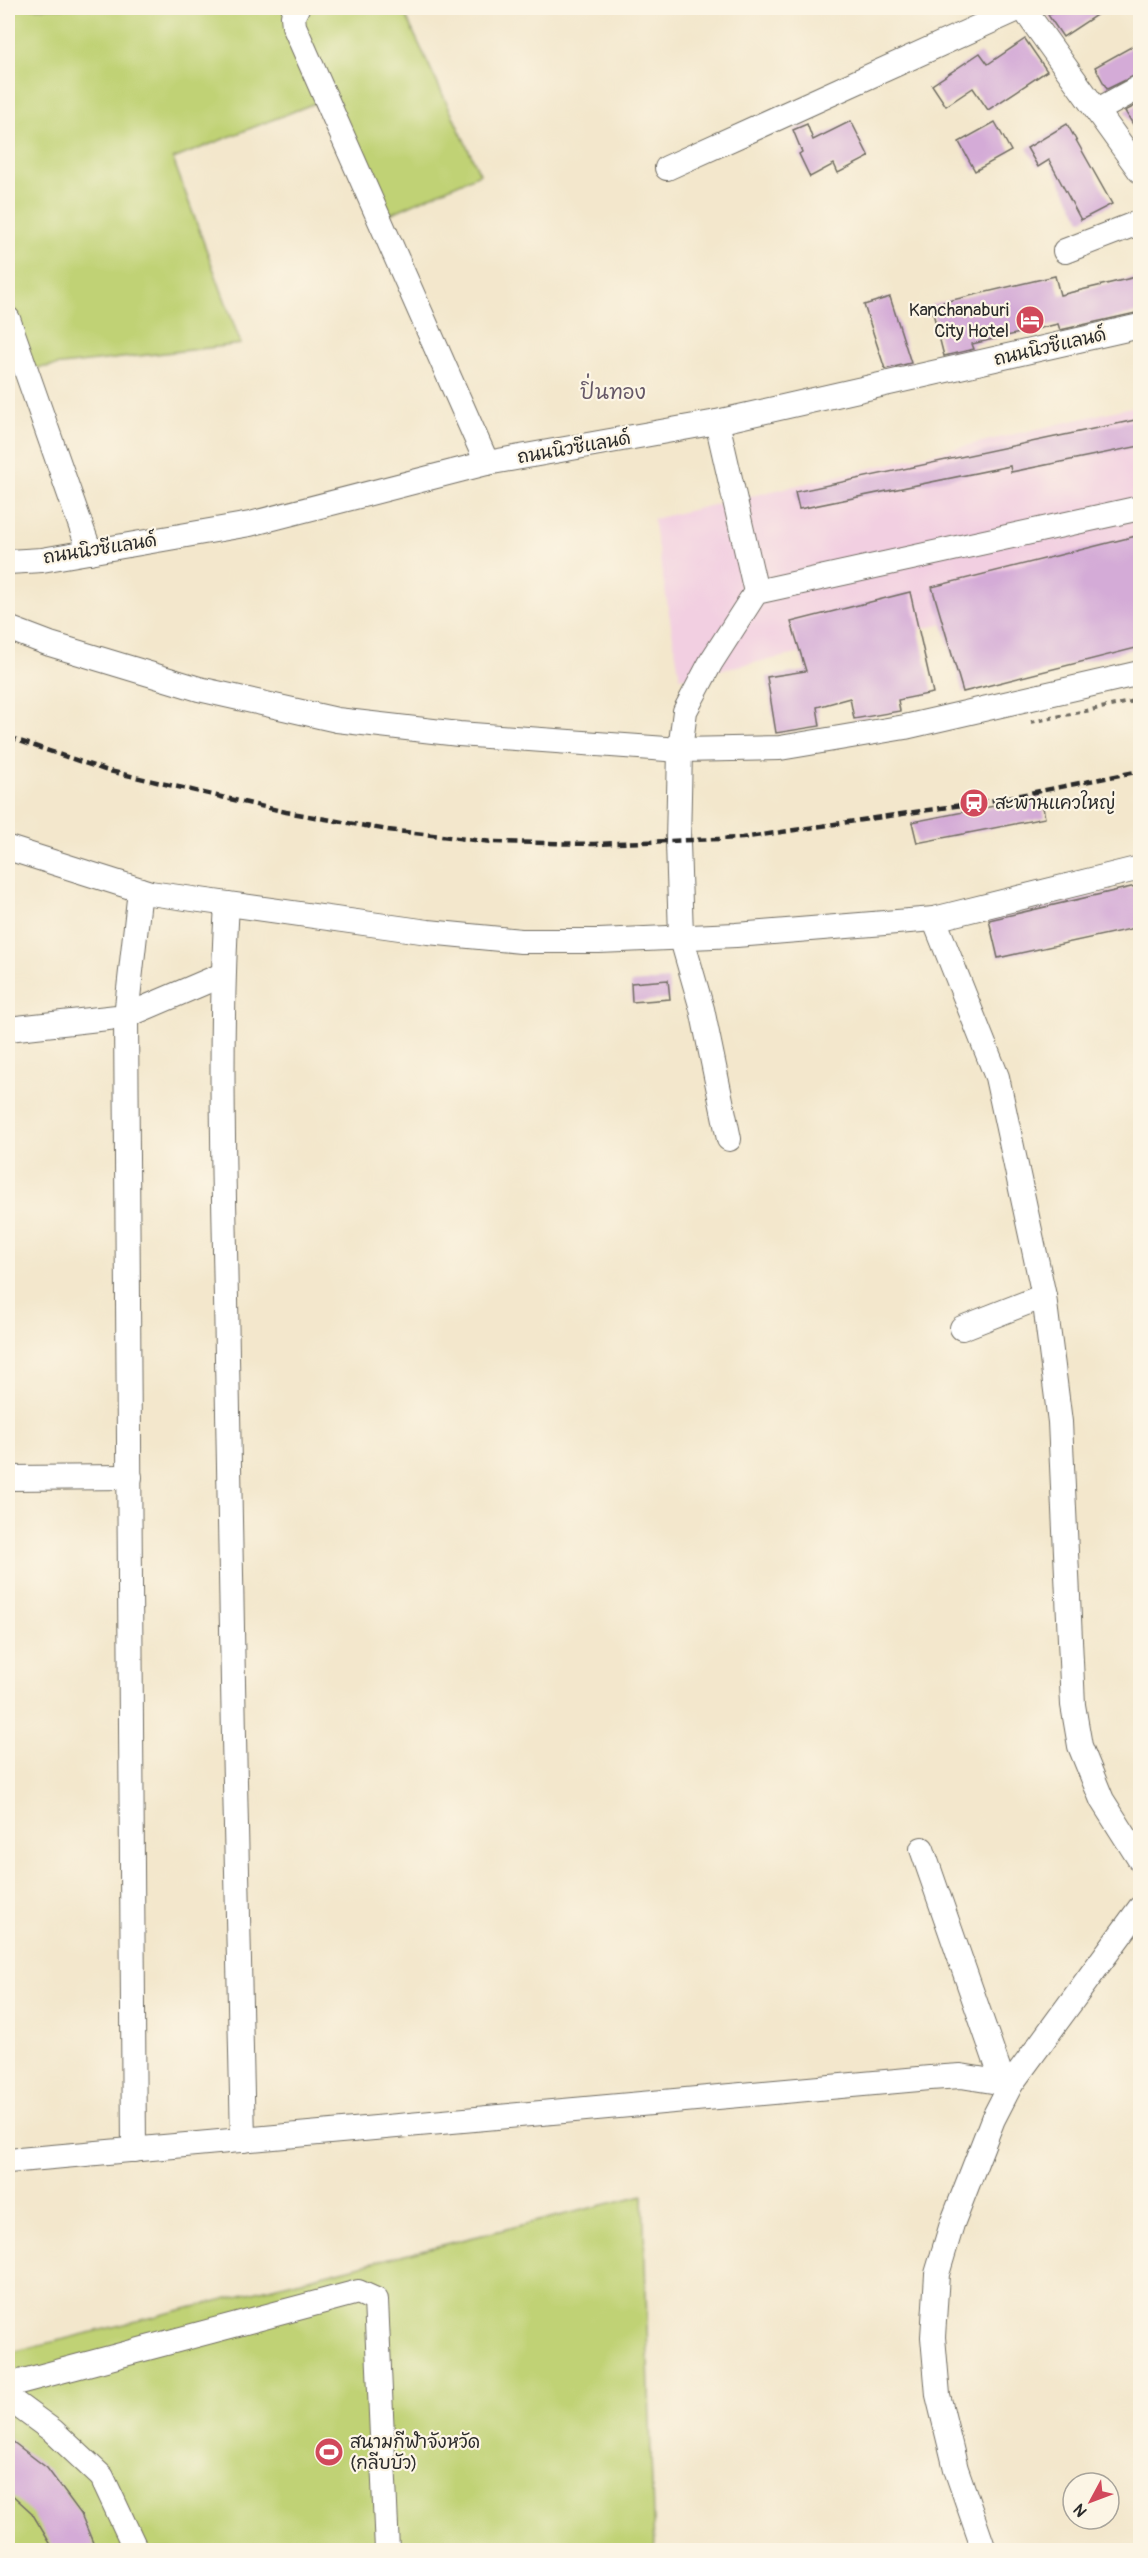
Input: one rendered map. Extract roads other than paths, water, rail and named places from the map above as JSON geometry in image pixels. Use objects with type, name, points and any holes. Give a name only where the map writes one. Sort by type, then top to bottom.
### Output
[{"type":"street","points":[[297,8],[293,16],[294,26],[487,463]]},
{"type":"street","points":[[667,168],[1021,8],[1098,110],[1140,171]]},
{"type":"street","points":[[1098,110],[1140,87]]},
{"type":"street","points":[[1065,251],[1140,222]]},
{"type":"street","points":[[8,319],[90,552]]},
{"type":"street","name":"ถนนนิวซีแลนด์","points":[[8,561],[42,560],[250,524],[487,463],[717,422],[1140,326]]},
{"type":"street","points":[[717,422],[756,592]]},
{"type":"street","points":[[729,1139],[702,1009],[681,936],[678,842],[680,750],[685,711],[711,662],[756,592],[1140,508]]},
{"type":"street","points":[[8,628],[50,644],[199,689],[337,720],[459,734],[680,750],[792,746],[905,727],[1140,674]]},
{"type":"street","points":[[8,848],[140,890],[428,932],[521,940],[599,941],[736,935],[934,919],[1140,868]]},
{"type":"street","points":[[134,2150],[126,1016],[140,890]]},
{"type":"street","points":[[227,904],[222,975],[231,1660],[243,2140]]},
{"type":"street","points":[[934,919],[997,1077],[1044,1296],[1059,1422],[1073,1705],[1080,1746],[1102,1800],[1140,1860]]},
{"type":"street","points":[[8,1029],[126,1016],[222,975]]},
{"type":"street","points":[[962,1328],[1044,1296]]},
{"type":"street","points":[[8,1478],[130,1477]]},
{"type":"street","points":[[922,1850],[1007,2083]]},
{"type":"street","points":[[984,2550],[956,2469],[938,2395],[933,2337],[937,2274],[952,2224],[1007,2083],[1140,1908]]},
{"type":"street","points":[[8,2161],[930,2078],[961,2076],[1007,2083]]},
{"type":"street","points":[[8,2385],[358,2292],[376,2300],[387,2550]]},
{"type":"street","points":[[8,2398],[53,2431],[102,2477],[136,2550]]},
{"type":"railway","points":[[8,737],[105,770],[286,812],[388,830],[493,842],[594,844],[742,838],[995,800],[1140,771]]},
{"type":"place","name":"Kanchanaburi City Hotel","points":[[1030,320]]},
{"type":"place","name":"สะพานแควใหญ่","points":[[974,803]]},
{"type":"place","name":"สนามกีฬาจังหวัด (กลีบบัว)","points":[[329,2452]]},
{"type":"district","name":"ปิ่นทอง","points":[[613,392]]}]
